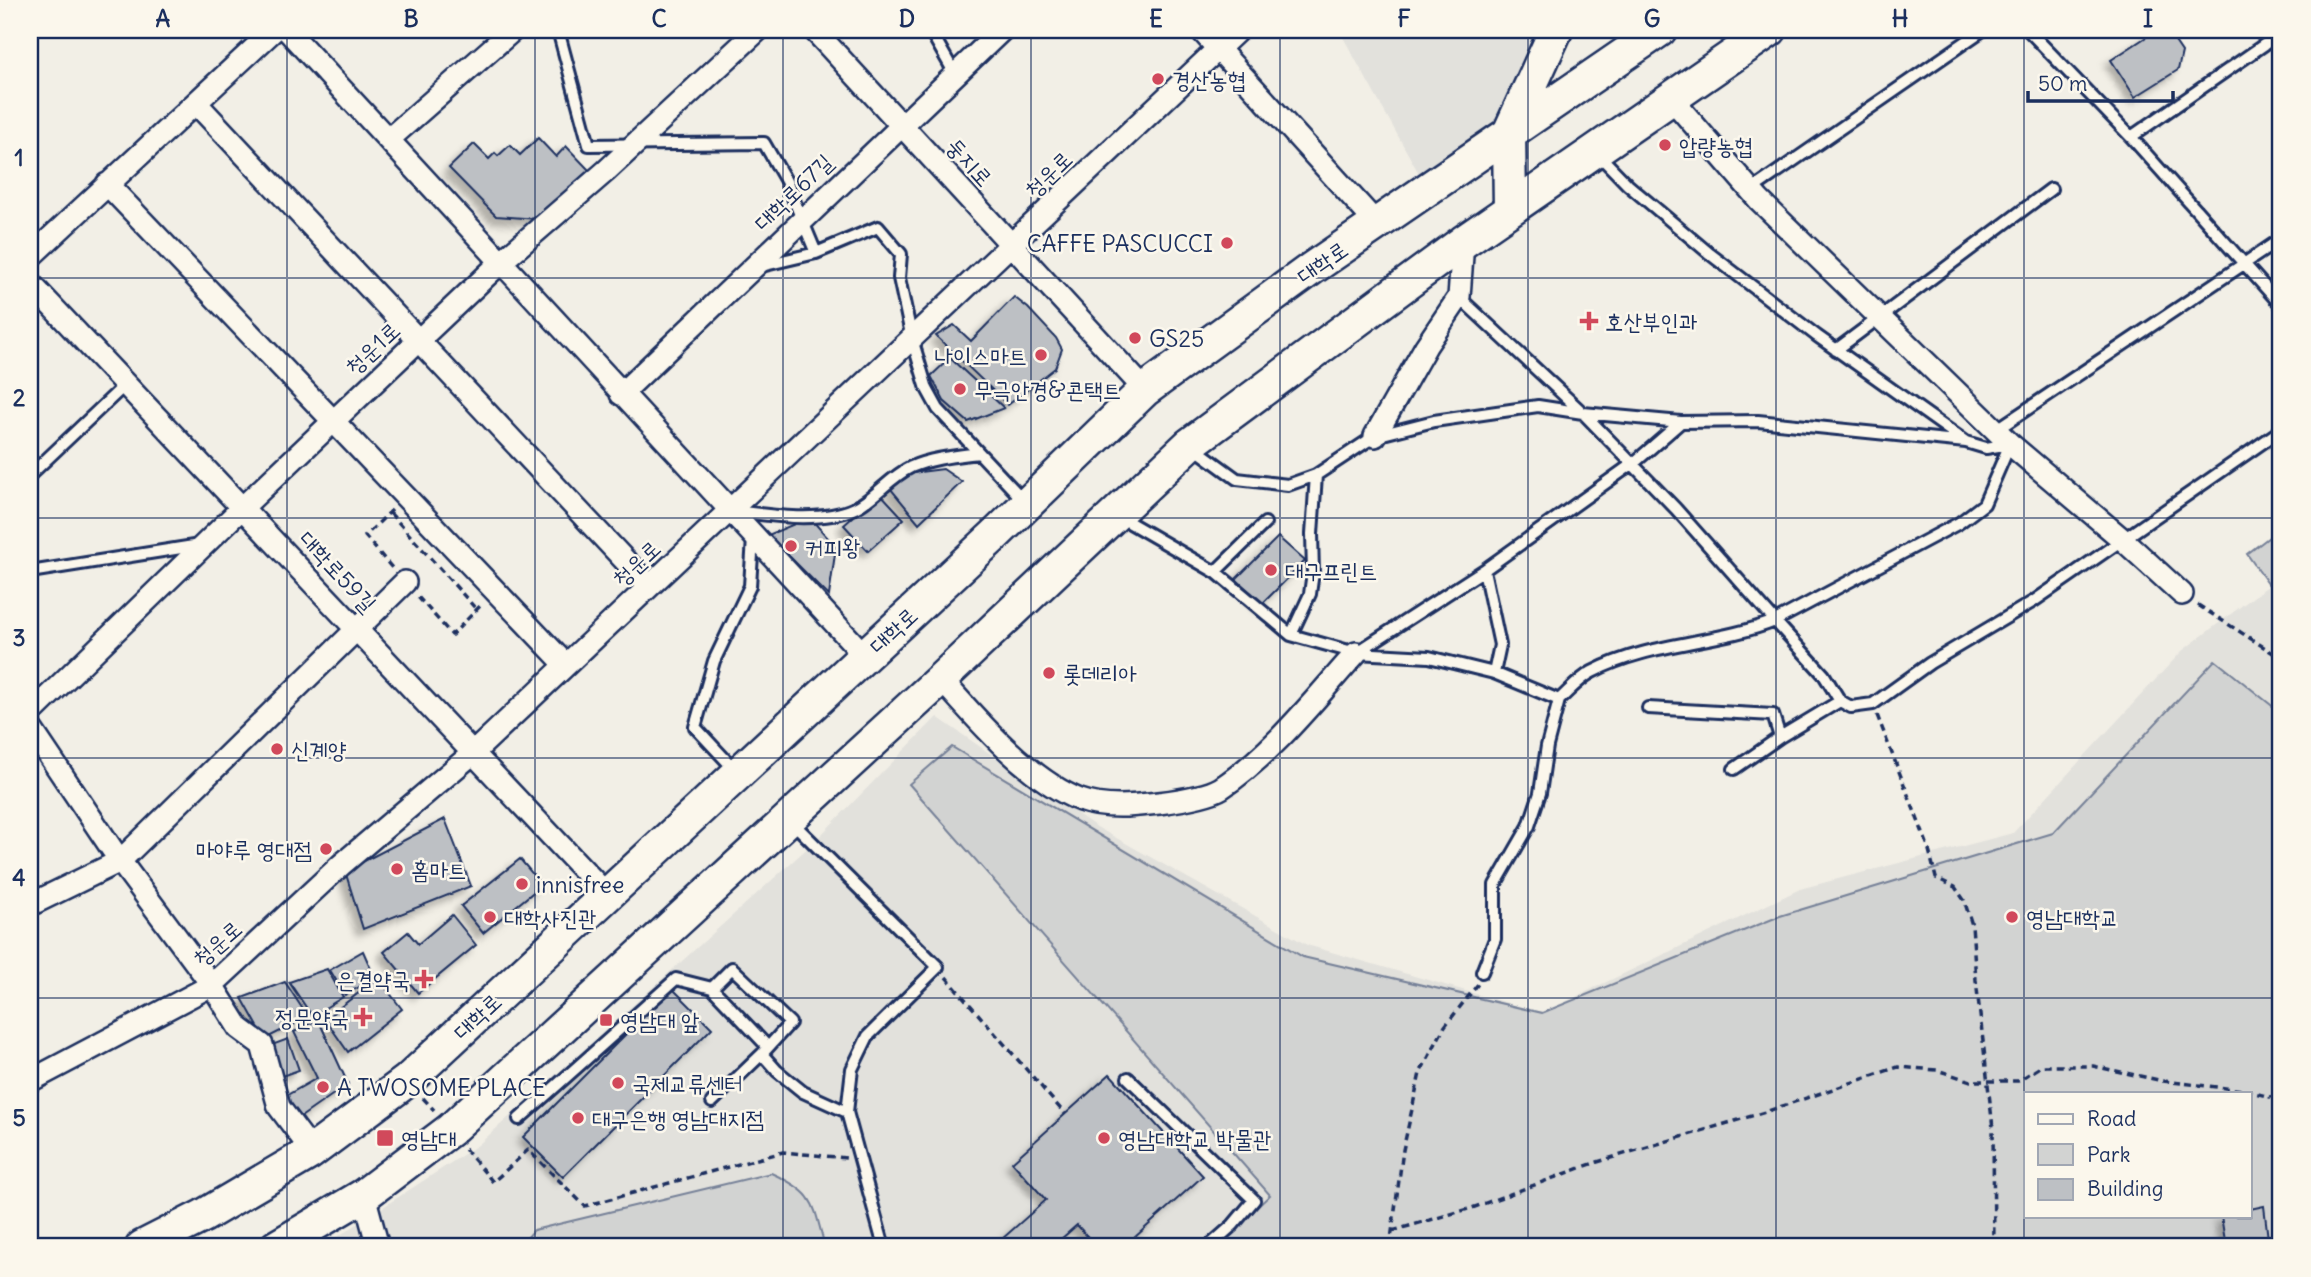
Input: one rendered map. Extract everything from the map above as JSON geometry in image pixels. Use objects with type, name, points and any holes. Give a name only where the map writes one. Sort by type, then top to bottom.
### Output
[{"type":"main road","points":[[1510,209],[1509,133],[1556,30]]},
{"type":"main road","name":"대학로","points":[[142,1247],[203,1216],[310,1153],[408,1080],[865,656],[1145,390],[1377,223],[1660,30]]},
{"type":"main road","points":[[276,1247],[364,1195],[450,1130],[940,679],[1190,444],[1463,242],[1770,30]]},
{"type":"street","points":[[30,257],[274,30]]},
{"type":"street","points":[[287,30],[865,656]]},
{"type":"street","points":[[389,139],[513,30]]},
{"type":"street","name":"청운1로","points":[[30,714],[243,506],[501,262],[635,144],[758,30]]},
{"type":"street","name":"둥지로","points":[[814,30],[1145,390]]},
{"type":"street","name":"대학로67길","points":[[621,394],[1002,30]]},
{"type":"street","points":[[1201,30],[1377,223]]},
{"type":"street","name":"청운로","points":[[30,1081],[212,985],[341,865],[472,754],[1238,30]]},
{"type":"street","points":[[1671,98],[1751,190],[2003,437],[2182,594]]},
{"type":"street","points":[[196,103],[649,586]]},
{"type":"street","points":[[107,184],[566,665]]},
{"type":"street","points":[[1375,436],[1426,346],[1459,297],[1463,242]]},
{"type":"street","name":"대학로59길","points":[[30,283],[607,895]]},
{"type":"street","points":[[30,905],[120,861],[405,582]]},
{"type":"street","points":[[940,679],[1008,750],[1054,787],[1082,801],[1121,807],[1170,802],[1218,790],[1253,762],[1293,723],[1356,653]]},
{"type":"street","points":[[30,727],[120,861],[212,985],[239,1028],[262,1045],[279,1107],[310,1153]]},
{"type":"street","points":[[364,1195],[377,1247]]},
{"type":"lane","points":[[558,30],[589,145],[764,143],[786,181],[816,253]]},
{"type":"lane","points":[[930,30],[955,74]]},
{"type":"lane","points":[[1751,190],[1983,30]]},
{"type":"lane","points":[[2028,30],[2131,136],[2281,305]]},
{"type":"lane","points":[[2131,136],[2281,33]]},
{"type":"lane","points":[[1594,150],[1628,185],[1710,254],[1836,350],[1966,442]]},
{"type":"lane","points":[[1836,350],[2050,189]]},
{"type":"lane","points":[[751,268],[816,253],[878,227],[901,254],[899,278],[912,338],[927,388],[938,409],[1026,504]]},
{"type":"lane","points":[[1190,444],[1237,479],[1288,485],[1316,475],[1375,436],[1434,421],[1538,405],[1583,413],[1681,422],[1758,421],[1966,442],[1986,448],[2281,239]]},
{"type":"lane","points":[[1459,297],[1583,413],[1676,509],[1824,675],[1840,701],[1851,707],[1873,704],[1930,663],[2034,601],[2281,430]]},
{"type":"lane","points":[[30,475],[126,384]]},
{"type":"lane","points":[[1356,653],[1483,570],[1632,464],[1681,422]]},
{"type":"lane","points":[[1482,972],[1495,939],[1495,885],[1529,825],[1537,804],[1547,746],[1559,700],[1590,673],[1630,655],[1748,632],[1775,621],[1959,523],[1984,504],[2003,437]]},
{"type":"lane","points":[[730,510],[784,516],[831,516],[856,508],[910,468],[944,457],[979,453]]},
{"type":"lane","points":[[1291,635],[1310,594],[1316,475]]},
{"type":"lane","points":[[1116,514],[1215,572],[1291,635],[1356,653],[1429,657],[1494,673],[1559,700]]},
{"type":"lane","points":[[1215,572],[1265,523]]},
{"type":"lane","points":[[738,774],[695,727],[714,661],[750,586],[753,535]]},
{"type":"lane","points":[[30,572],[204,544]]},
{"type":"lane","points":[[1483,570],[1500,645],[1494,673]]},
{"type":"lane","points":[[1734,769],[1840,701]]},
{"type":"lane","points":[[1648,708],[1773,715],[1780,737]]},
{"type":"lane","points":[[789,818],[938,967],[868,1036],[852,1069],[846,1112],[884,1247]]},
{"type":"lane","points":[[712,988],[732,968],[790,1023],[712,1102]]},
{"type":"lane","points":[[519,1119],[676,979],[712,988],[765,1050],[777,1071],[803,1092],[846,1112]]},
{"type":"lane","points":[[1128,1079],[1254,1200],[1233,1225],[1208,1247]]},
{"type":"path","points":[[406,497],[365,536],[452,635],[496,591]]},
{"type":"path","points":[[390,513],[476,609]]},
{"type":"path","points":[[2182,594],[2281,658]]},
{"type":"path","points":[[1873,704],[1928,846],[1936,878],[1955,887],[1964,900],[1972,925],[1993,1128],[1994,1247]]},
{"type":"path","points":[[938,967],[1065,1114]]},
{"type":"path","points":[[1390,1247],[1403,1150],[1420,1073],[1445,1026],[1478,984],[1482,972]]},
{"type":"path","points":[[1392,1231],[1472,1208],[1594,1163],[1765,1112],[1898,1067],[1937,1070],[1971,1081],[2018,1081],[2042,1066],[2093,1066],[2162,1081],[2251,1092]]},
{"type":"path","points":[[408,1080],[492,1182],[527,1150],[585,1206],[783,1152],[861,1159]]},
{"type":"path","points":[[2252,1092],[2270,1097],[2281,1095]]},
{"type":"shaded area","points":[[1339,30],[1556,30],[1509,133],[1427,188]]},
{"type":"shaded area","name":"영남대학교","points":[[2281,576],[2281,1247],[322,1247],[478,1145],[813,843],[937,717],[1095,826],[1307,945],[1542,1013],[1800,889],[2013,833],[2182,651]]},
{"type":"green space","points":[[2281,528],[2281,602],[2247,554]]},
{"type":"green space","name":"영남대학교","points":[[2215,660],[2281,713],[2281,1247],[1215,1247],[1270,1195],[909,784],[952,747],[1303,957],[1542,1013],[1780,916],[2053,833]]},
{"type":"green space","points":[[771,1173],[805,1194],[815,1210],[825,1247],[519,1247],[534,1230]]},
{"type":"building","points":[[2157,30],[2167,30],[2182,52],[2178,70],[2135,97],[2111,60]]},
{"type":"building","points":[[538,138],[556,157],[566,146],[589,170],[538,219],[496,216],[449,168],[474,144],[489,159],[495,153],[498,156],[510,145],[520,155]]},
{"type":"building","points":[[1014,297],[1056,338],[1062,349],[1055,368],[1008,405],[936,336],[954,325],[971,341]]},
{"type":"building","name":"무극안경&콘택트","points":[[950,358],[1004,408],[968,422],[944,401],[931,376]]},
{"type":"building","points":[[943,469],[962,482],[919,523],[890,488],[912,473]]},
{"type":"building","points":[[880,493],[904,519],[868,551],[844,525]]},
{"type":"building","points":[[804,520],[812,520],[836,547],[829,596],[768,535]]},
{"type":"building","name":"대구프린트","points":[[1278,537],[1305,561],[1262,604],[1236,579]]},
{"type":"building","points":[[445,819],[471,886],[363,929],[345,871]]},
{"type":"building","points":[[520,859],[542,885],[483,933],[461,906]]},
{"type":"building","points":[[452,915],[476,945],[418,993],[384,952],[408,932],[418,944]]},
{"type":"building","points":[[363,951],[375,978],[345,995],[330,970]]},
{"type":"building","points":[[327,969],[343,997],[312,1016],[289,982]]},
{"type":"building","points":[[378,978],[402,1009],[348,1052],[325,1019]]},
{"type":"building","points":[[285,982],[308,1017],[265,1039],[242,998]]},
{"type":"building","name":"국제교류센터","points":[[672,988],[712,1028],[563,1177],[523,1137]]},
{"type":"building","points":[[318,1019],[348,1084],[298,1119],[282,1098],[317,1078],[294,1032]]},
{"type":"building","points":[[288,1039],[299,1070],[279,1077],[269,1046]]},
{"type":"building","name":"영남대학교 박물관","points":[[1110,1074],[1203,1176],[1124,1247],[1097,1247],[1077,1225],[1052,1247],[993,1247],[1046,1200],[1012,1162]]},
{"type":"building","points":[[2264,1206],[2269,1247],[2226,1247],[2221,1218],[2252,1218],[2252,1209]]},
{"type":"place","name":"경산농협","points":[[1158,79]]},
{"type":"place","name":"압량농협","points":[[1665,145]]},
{"type":"place","name":"CAFFE PASCUCCI","points":[[1227,243]]},
{"type":"place","name":"호산부인과","points":[[1589,321]]},
{"type":"place","name":"GS25","points":[[1135,338]]},
{"type":"place","name":"나이스마트","points":[[1041,355]]},
{"type":"place","name":"무극안경&콘택트","points":[[960,389]]},
{"type":"place","name":"커피왕","points":[[791,546]]},
{"type":"place","name":"대구프린트","points":[[1271,570]]},
{"type":"place","name":"롯데리아","points":[[1049,673]]},
{"type":"place","name":"신계양","points":[[277,749]]},
{"type":"place","name":"마야루 영대점","points":[[326,849]]},
{"type":"place","name":"홈마트","points":[[397,869]]},
{"type":"place","name":"innisfree","points":[[522,884]]},
{"type":"place","name":"대학사진관","points":[[490,917]]},
{"type":"place","name":"영남대학교","points":[[2012,917]]},
{"type":"place","name":"은결약국","points":[[424,979]]},
{"type":"place","name":"정문약국","points":[[363,1017]]},
{"type":"place","name":"영남대 앞","points":[[606,1020]]},
{"type":"place","name":"국제교류센터","points":[[618,1083]]},
{"type":"place","name":"A TWOSOME PLACE","points":[[323,1087]]},
{"type":"place","name":"대구은행 영남대지점","points":[[578,1118]]},
{"type":"place","name":"영남대","points":[[385,1138]]},
{"type":"place","name":"영남대학교 박물관","points":[[1104,1138]]}]
